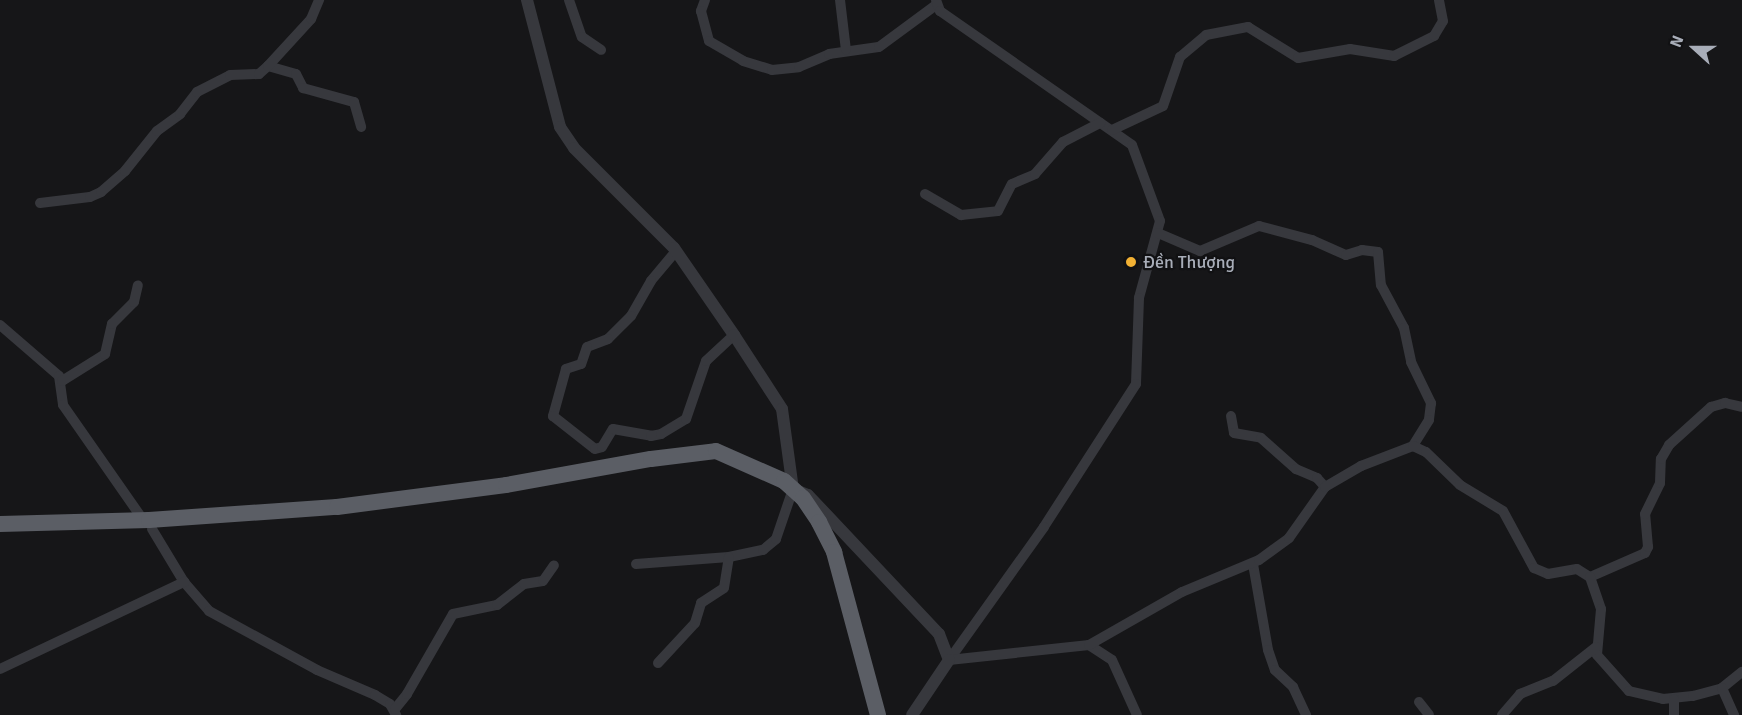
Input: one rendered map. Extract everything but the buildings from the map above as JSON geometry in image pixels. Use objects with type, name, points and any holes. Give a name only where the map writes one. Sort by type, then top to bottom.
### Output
[{"type":"highway","points":[[0,533],[324,516],[470,499],[715,461],[723,455],[748,464],[793,489],[814,514],[826,542],[871,715]]},
{"type":"highway","points":[[0,524],[148,525]]},
{"type":"highway","points":[[826,542],[834,552],[845,588],[878,715]]},
{"type":"street","points":[[40,203],[101,192],[125,171],[157,131],[180,114],[197,92],[230,75],[259,74],[311,20],[319,0]]},
{"type":"street","points":[[527,0],[560,128],[574,148],[676,251],[782,409],[793,489],[771,545],[729,557],[636,564]]},
{"type":"street","points":[[569,0],[582,37],[601,50]]},
{"type":"street","points":[[705,0],[701,11],[709,41],[752,65],[784,70],[846,50],[865,50],[892,41],[936,3],[1112,130],[1138,154],[1157,206],[1158,233],[1139,298],[1136,384],[1044,527],[912,715]]},
{"type":"street","points":[[840,0],[846,50]]},
{"type":"street","points":[[1112,130],[1163,106],[1180,57],[1206,35],[1248,27],[1298,58],[1350,49],[1394,56],[1434,36],[1443,21],[1439,0]]},
{"type":"street","points":[[268,66],[296,74],[303,88],[354,102],[362,128]]},
{"type":"street","points":[[926,194],[961,215],[998,211],[1012,184],[1035,174],[1063,142],[1100,123]]},
{"type":"street","points":[[949,660],[1089,645],[1182,592],[1253,564],[1289,538],[1325,487],[1361,466],[1413,446],[1429,420],[1431,403],[1411,362],[1404,328],[1381,285],[1378,252],[1362,250],[1346,255],[1312,240],[1259,226],[1200,251],[1158,233]]},
{"type":"street","points":[[676,251],[651,281],[631,316],[608,339],[587,347],[581,364],[566,369],[553,416],[595,449],[602,447],[613,429],[651,436],[661,434],[686,419],[706,361],[734,335]]},
{"type":"street","points":[[62,381],[105,354],[112,324],[134,302],[138,285]]},
{"type":"street","points":[[0,325],[62,381],[63,405],[148,525],[184,582],[209,611],[317,670],[375,695],[395,712],[453,614],[497,605],[524,584],[543,581],[554,566]]},
{"type":"street","points":[[1590,577],[1644,553],[1648,547],[1646,514],[1660,483],[1661,459],[1669,445],[1712,407],[1725,403],[1742,407]]},
{"type":"street","points":[[1231,416],[1234,433],[1261,438],[1296,469],[1317,478],[1325,487]]},
{"type":"street","points":[[1413,446],[1426,452],[1460,485],[1503,511],[1534,568],[1548,574],[1577,569],[1590,577],[1601,609],[1596,647],[1601,662],[1629,691],[1642,697],[1674,699],[1722,688],[1742,672]]},
{"type":"street","points":[[793,489],[808,495],[929,622],[939,634],[949,660]]},
{"type":"street","points":[[658,663],[694,623],[701,603],[724,588],[729,557]]},
{"type":"street","points":[[1253,564],[1268,650],[1275,670],[1293,687],[1306,715]]},
{"type":"street","points":[[0,669],[184,582]]},
{"type":"street","points":[[1089,645],[1112,660],[1137,715]]},
{"type":"street","points":[[1502,715],[1520,694],[1553,681],[1596,647]]},
{"type":"street","points":[[1722,688],[1734,715]]},
{"type":"street","points":[[1674,699],[1674,715]]},
{"type":"street","points":[[1419,702],[1429,715]]},
{"type":"place","name":"Đền Thượng","points":[[1131,262]]}]
